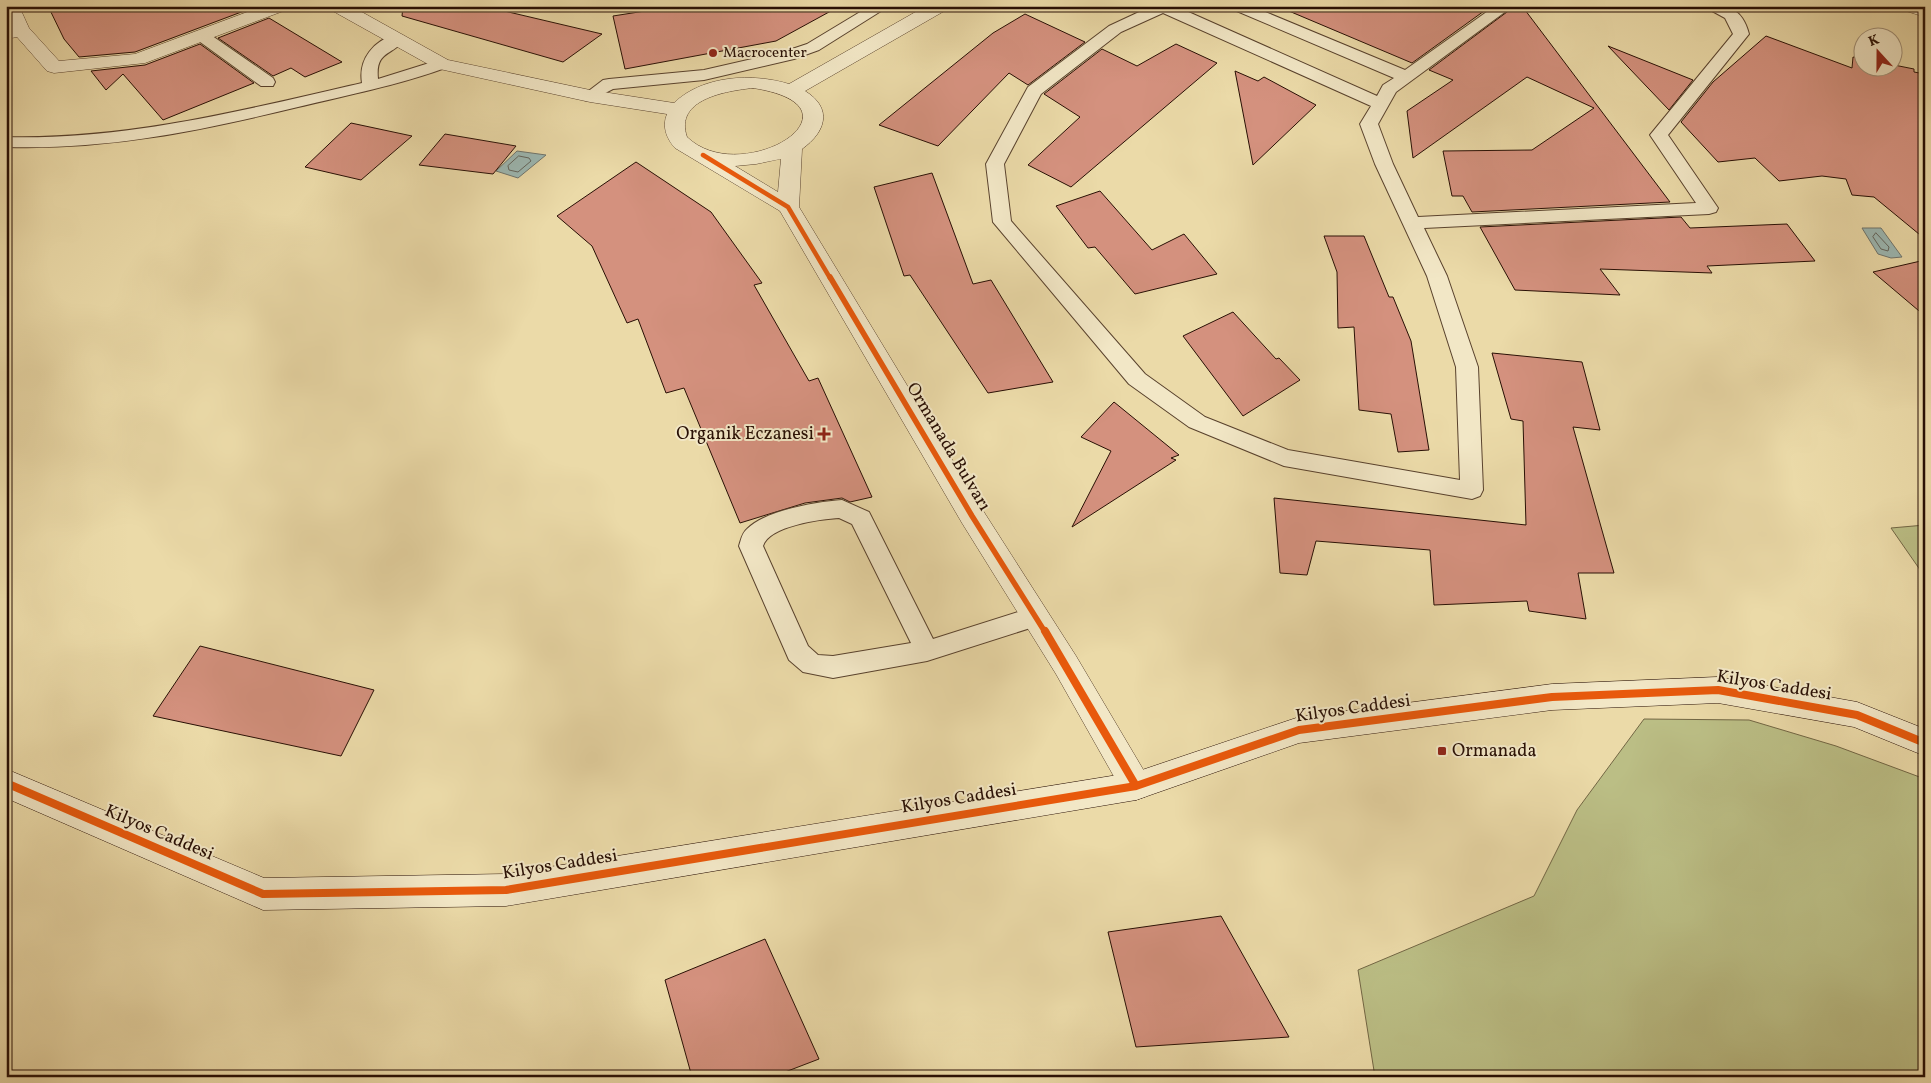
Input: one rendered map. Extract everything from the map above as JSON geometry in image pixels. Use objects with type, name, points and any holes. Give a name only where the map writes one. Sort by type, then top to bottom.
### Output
[{"type":"street","points":[[10,6],[14,32],[54,67],[138,59],[280,6]]},
{"type":"street","points":[[337,6],[442,64],[590,96],[679,110]]},
{"type":"street","points":[[792,90],[940,6]]},
{"type":"street","points":[[753,82],[774,84],[792,90],[806,99],[813,110],[813,123],[806,136],[792,146],[772,155],[726,160],[703,155],[686,147],[676,136],[673,123],[679,110],[698,95],[731,84],[753,82]]},
{"type":"street","points":[[788,207],[792,146]]},
{"type":"street","name":"Ormanada Bulvarı","points":[[703,155],[788,207],[1034,617],[1066,665],[1136,786]]},
{"type":"street","name":"Kilyos Caddesi","points":[[6,783],[262,894],[506,890],[1136,786],[1299,730],[1552,697],[1718,690],[1857,715],[1925,744]]},
{"type":"lane","points":[[590,96],[610,84],[677,79],[733,70],[813,47],[881,6]]},
{"type":"lane","points":[[1381,104],[1163,6],[1115,29],[1034,91],[995,164],[1002,222],[1137,379],[1197,422],[1284,458],[1472,490],[1467,367],[1437,276],[1384,164],[1369,124],[1381,104],[1389,89],[1505,6]]},
{"type":"lane","points":[[1237,6],[1406,77]]},
{"type":"lane","points":[[1412,223],[1709,208],[1659,135],[1741,34],[1740,26],[1731,12],[1711,6]]},
{"type":"lane","points":[[202,36],[266,82]]},
{"type":"lane","points":[[371,85],[368,72],[370,64],[380,50],[397,39]]},
{"type":"lane","points":[[813,47],[842,62]]},
{"type":"lane","points":[[6,142],[60,143],[138,137],[181,130],[412,75],[442,64]]},
{"type":"lane","points":[[927,651],[861,518],[842,510],[821,510],[768,525],[754,536],[751,546],[798,653],[812,665],[833,667],[927,651],[1034,617]]},
{"type":"green space","points":[[1925,525],[1925,577],[1891,528]]},
{"type":"green space","points":[[1644,719],[1749,720],[1836,746],[1925,779],[1925,1077],[1375,1077],[1358,970],[1534,896],[1577,810]]},
{"type":"water","points":[[517,151],[546,155],[518,178],[496,171]]},
{"type":"water","points":[[1862,228],[1881,228],[1902,257],[1891,258],[1878,254]]},
{"type":"building","points":[[48,6],[249,6],[252,8],[135,52],[79,57],[64,39]]},
{"type":"building","points":[[403,6],[483,6],[602,34],[563,62],[402,16]]},
{"type":"building","points":[[677,6],[840,6],[776,41],[625,69],[613,16]]},
{"type":"building","points":[[1277,6],[1491,6],[1412,63]]},
{"type":"building","points":[[1515,6],[1522,6],[1670,202],[1472,212],[1463,196],[1452,196],[1443,151],[1532,150],[1594,108],[1527,77],[1413,158],[1407,111],[1453,80],[1429,70]]},
{"type":"building","points":[[1025,14],[1085,42],[1028,85],[1009,73],[938,146],[879,125],[993,33]]},
{"type":"building","points":[[269,18],[342,62],[305,77],[291,68],[273,76],[218,38]]},
{"type":"building","points":[[1766,36],[1852,68],[1854,57],[1854,78],[1904,78],[1904,67],[1914,69],[1914,72],[1925,74],[1925,239],[1874,197],[1852,195],[1846,179],[1822,176],[1779,181],[1755,158],[1718,162],[1681,122],[1713,82]]},
{"type":"building","points":[[200,44],[254,83],[163,120],[123,74],[106,90],[91,71],[145,65]]},
{"type":"building","points":[[1176,44],[1217,63],[1071,187],[1028,165],[1080,117],[1044,94],[1102,49],[1137,66]]},
{"type":"building","points":[[1608,46],[1693,80],[1669,110]]},
{"type":"building","points":[[1235,71],[1258,81],[1264,77],[1316,105],[1253,165]]},
{"type":"building","points":[[351,123],[412,136],[361,180],[305,167]]},
{"type":"building","points":[[445,134],[516,146],[493,174],[419,165]]},
{"type":"building","points":[[636,162],[711,212],[762,283],[754,285],[809,381],[818,378],[872,497],[850,502],[842,498],[805,503],[740,523],[684,388],[666,393],[638,319],[627,323],[592,246],[557,216]]},
{"type":"building","points":[[932,173],[973,284],[991,280],[1053,382],[988,393],[910,275],[904,276],[874,187]]},
{"type":"building","points":[[1100,191],[1152,250],[1184,234],[1217,274],[1135,294],[1095,247],[1088,248],[1056,206]]},
{"type":"building","points":[[1681,217],[1690,228],[1787,224],[1815,261],[1707,266],[1712,273],[1600,269],[1620,295],[1515,290],[1480,227]]},
{"type":"building","points":[[1324,236],[1364,236],[1389,297],[1393,297],[1411,341],[1429,450],[1398,452],[1391,414],[1359,410],[1354,327],[1338,328],[1337,272]]},
{"type":"building","points":[[1925,260],[1925,316],[1873,272]]},
{"type":"building","points":[[1233,312],[1276,359],[1279,358],[1300,380],[1243,416],[1183,336]]},
{"type":"building","points":[[1492,353],[1582,362],[1600,430],[1573,427],[1614,573],[1578,573],[1586,619],[1529,611],[1527,601],[1434,605],[1430,550],[1316,541],[1307,575],[1280,573],[1274,498],[1526,525],[1523,421],[1511,419]]},
{"type":"building","points":[[1114,402],[1179,455],[1171,458],[1176,460],[1072,527],[1111,451],[1081,437]]},
{"type":"building","points":[[200,646],[374,690],[341,756],[153,716]]},
{"type":"building","points":[[1221,916],[1289,1037],[1136,1047],[1108,932]]},
{"type":"building","points":[[765,939],[819,1059],[772,1077],[692,1077],[665,980]]},
{"type":"cycle path","points":[[703,155],[788,207],[972,516],[1066,665],[1136,786]]},
{"type":"cycle path","points":[[6,783],[263,894],[506,890],[1136,786],[1299,730],[1552,697],[1718,690],[1857,715],[1925,743]]},
{"type":"place","name":"Macrocenter","points":[[713,53]]},
{"type":"place","name":"Organik Eczanesi","points":[[824,434]]},
{"type":"place","name":"Ormanada","points":[[1442,751]]}]
